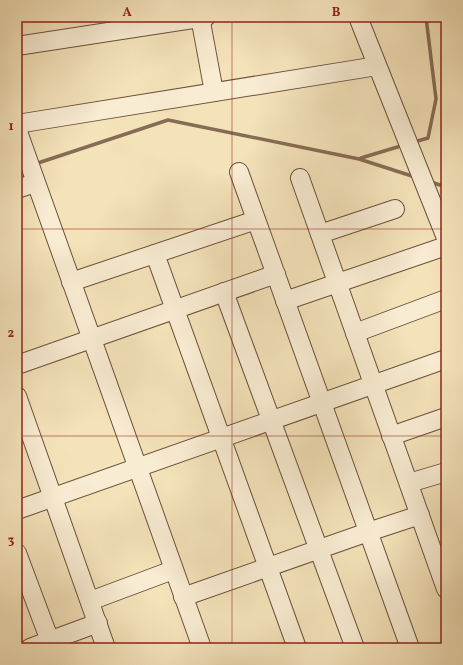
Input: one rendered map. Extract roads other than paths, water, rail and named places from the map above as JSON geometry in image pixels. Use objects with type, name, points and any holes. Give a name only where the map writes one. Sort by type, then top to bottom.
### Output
[{"type":"street","points":[[17,46],[202,17],[214,92]]},
{"type":"street","points":[[358,17],[446,238]]},
{"type":"street","points":[[17,124],[377,66]]},
{"type":"street","points":[[17,129],[70,282],[202,648]]},
{"type":"street","points":[[239,172],[410,648]]},
{"type":"street","points":[[17,189],[33,178]]},
{"type":"street","points":[[300,178],[446,589]]},
{"type":"street","points":[[320,234],[395,209]]},
{"type":"street","points":[[70,282],[256,220]]},
{"type":"street","points":[[285,301],[446,246]]},
{"type":"street","points":[[155,254],[297,648]]},
{"type":"street","points":[[17,364],[276,274]]},
{"type":"street","points":[[224,292],[355,648]]},
{"type":"street","points":[[355,333],[446,299]]},
{"type":"street","points":[[17,510],[446,359]]},
{"type":"street","points":[[17,396],[106,648]]},
{"type":"street","points":[[392,436],[446,417]]},
{"type":"street","points":[[409,484],[446,472]]},
{"type":"street","points":[[184,597],[420,515]]},
{"type":"street","points":[[17,553],[50,641]]},
{"type":"street","points":[[90,601],[173,570]]},
{"type":"street","points":[[30,648],[98,624]]},
{"type":"waterway","points":[[414,142],[428,138],[436,99],[426,17]]},
{"type":"waterway","points":[[35,164],[168,120],[359,159],[415,177]]},
{"type":"waterway","points":[[361,158],[404,145]]},
{"type":"waterway","points":[[17,170],[25,167]]},
{"type":"waterway","points":[[431,182],[446,187]]}]
